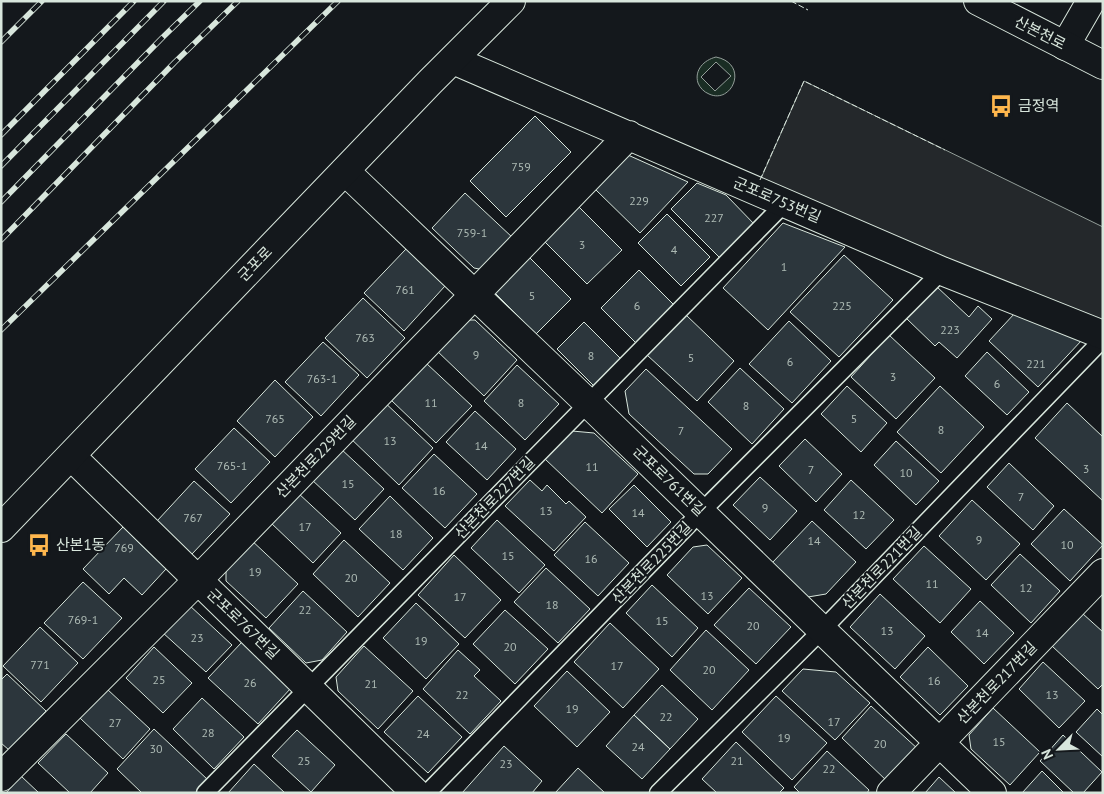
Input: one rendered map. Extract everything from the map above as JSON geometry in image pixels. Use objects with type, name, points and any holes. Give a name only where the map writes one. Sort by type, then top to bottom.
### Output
[{"type":"street","name":"군포로","points":[[1,528],[430,82],[511,1]]},
{"type":"street","name":"산본천로","points":[[978,1],[1103,65]]},
{"type":"street","points":[[1065,46],[1092,1]]},
{"type":"street","name":"군포로753번길","points":[[453,60],[942,271],[1103,335]]},
{"type":"street","name":"산본천로229번길","points":[[1,777],[198,580],[629,135]]},
{"type":"street","name":"군포로761번길","points":[[345,171],[588,402],[992,793]]},
{"type":"street","name":"군포로767번길","points":[[71,456],[416,793]]},
{"type":"street","name":"산본천로217번길","points":[[891,793],[1103,573]]},
{"type":"lane","name":"산본천로227번길","points":[[205,793],[784,203]]},
{"type":"lane","name":"산본천로225번길","points":[[427,793],[701,512],[942,271]]},
{"type":"lane","name":"산본천로221번길","points":[[658,793],[822,630],[1103,339]]},
{"type":"green space","points":[[716,57],[726,61],[732,67],[735,75],[730,89],[725,94],[717,96],[704,91],[699,85],[697,78],[701,66]],"holes":[[[716,62],[731,76],[715,91],[701,77]]]},
{"type":"shaded area","points":[[804,81],[1103,227],[1103,323],[759,183]]},
{"type":"building","points":[[535,116],[571,152],[506,217],[470,181]]},
{"type":"building","points":[[628,155],[688,182],[640,233],[595,189]]},
{"type":"building","points":[[697,183],[726,195],[757,227],[723,261],[671,209]]},
{"type":"building","points":[[465,193],[513,238],[484,270],[474,268],[432,228]]},
{"type":"building","points":[[578,206],[622,250],[587,284],[543,240]]},
{"type":"building","points":[[667,214],[710,257],[681,286],[638,243]]},
{"type":"building","points":[[783,223],[845,247],[768,330],[723,288]]},
{"type":"building","points":[[406,249],[445,286],[404,331],[364,293]]},
{"type":"building","points":[[844,255],[893,300],[839,357],[790,312]]},
{"type":"building","points":[[529,257],[571,299],[536,334],[494,292]]},
{"type":"building","points":[[639,270],[674,305],[636,343],[601,308]]},
{"type":"building","points":[[936,286],[969,317],[978,306],[992,319],[957,358],[939,342],[935,346],[906,318]]},
{"type":"building","points":[[363,298],[405,338],[367,378],[325,338]]},
{"type":"building","points":[[1015,313],[1082,340],[1038,387],[989,341]]},
{"type":"building","points":[[685,314],[734,361],[697,401],[647,355]]},
{"type":"building","points":[[462,320],[475,320],[517,360],[484,396],[435,349]]},
{"type":"building","points":[[789,321],[831,361],[792,403],[749,364]]},
{"type":"building","points":[[584,322],[624,362],[597,389],[557,349]]},
{"type":"building","points":[[889,335],[935,378],[896,419],[851,377]]},
{"type":"building","points":[[323,342],[359,375],[321,416],[285,382]]},
{"type":"building","points":[[987,352],[1029,392],[1007,415],[965,376]]},
{"type":"building","points":[[426,363],[472,406],[436,443],[391,400]]},
{"type":"building","points":[[517,365],[559,404],[525,440],[484,401]]},
{"type":"building","points":[[740,368],[784,409],[752,444],[708,402]]},
{"type":"building","points":[[646,369],[732,449],[708,474],[694,474],[629,414],[625,391]]},
{"type":"building","points":[[275,380],[313,417],[275,457],[237,421]]},
{"type":"building","points":[[847,386],[887,423],[861,452],[821,414]]},
{"type":"building","points":[[940,386],[984,427],[941,473],[897,432]]},
{"type":"building","points":[[380,398],[433,448],[399,485],[346,434]]},
{"type":"building","points":[[1067,403],[1103,437],[1103,501],[1035,438]]},
{"type":"building","points":[[475,411],[516,449],[487,480],[446,442]]},
{"type":"building","points":[[234,428],[270,462],[231,503],[195,469]]},
{"type":"building","points":[[572,431],[594,433],[638,474],[602,513],[545,459]]},
{"type":"building","points":[[805,439],[842,474],[816,502],[779,466]]},
{"type":"building","points":[[896,441],[939,481],[916,505],[874,465]]},
{"type":"building","points":[[340,448],[384,489],[355,520],[311,479]]},
{"type":"building","points":[[434,454],[477,494],[445,528],[402,488]]},
{"type":"building","points":[[1009,463],[1054,506],[1033,530],[987,487]]},
{"type":"building","points":[[760,477],[797,511],[770,540],[733,505]]},
{"type":"building","points":[[530,480],[542,491],[547,485],[566,504],[569,501],[586,517],[554,551],[505,506]]},
{"type":"building","points":[[851,480],[894,520],[866,549],[824,510]]},
{"type":"building","points":[[194,481],[230,514],[192,554],[157,521]]},
{"type":"building","points":[[634,485],[671,522],[647,547],[609,509]]},
{"type":"building","points":[[297,492],[341,533],[313,563],[270,522]]},
{"type":"building","points":[[390,496],[433,538],[403,570],[359,529]]},
{"type":"building","points":[[972,500],[1020,544],[986,580],[939,536]]},
{"type":"building","points":[[1064,509],[1103,545],[1070,581],[1031,544]]},
{"type":"building","points":[[497,520],[545,565],[519,593],[471,548]]},
{"type":"building","points":[[812,521],[856,562],[826,594],[808,597],[772,563]]},
{"type":"building","points":[[585,522],[629,563],[598,596],[554,555]]},
{"type":"building","points":[[123,527],[166,569],[142,595],[124,578],[109,594],[83,569]]},
{"type":"building","points":[[249,538],[298,584],[266,618],[226,581],[226,563]]},
{"type":"building","points":[[344,540],[390,583],[358,617],[313,574]]},
{"type":"building","points":[[707,545],[742,578],[708,614],[667,575],[693,547]]},
{"type":"building","points":[[924,546],[971,589],[940,623],[893,579]]},
{"type":"building","points":[[1020,554],[1060,591],[1031,623],[991,585]]},
{"type":"building","points":[[454,555],[501,600],[465,638],[418,595]]},
{"type":"building","points":[[546,568],[590,609],[558,643],[514,602]]},
{"type":"building","points":[[83,582],[122,618],[83,659],[44,623]]},
{"type":"building","points":[[652,585],[698,628],[672,657],[626,613]]},
{"type":"building","points":[[749,588],[791,627],[756,664],[714,625]]},
{"type":"building","points":[[303,591],[347,632],[322,660],[306,663],[269,628]]},
{"type":"building","points":[[880,594],[925,636],[895,669],[850,627]]},
{"type":"building","points":[[980,601],[1014,633],[984,664],[951,632]]},
{"type":"building","points":[[416,603],[459,644],[426,679],[383,638]]},
{"type":"building","points":[[188,604],[232,645],[206,672],[162,632]]},
{"type":"building","points":[[505,610],[548,649],[515,684],[473,644]]},
{"type":"building","points":[[1082,613],[1103,632],[1103,684],[1098,689],[1052,646]]},
{"type":"building","points":[[610,623],[659,669],[623,708],[574,662]]},
{"type":"building","points":[[40,627],[78,663],[41,702],[3,666]]},
{"type":"building","points":[[706,630],[749,670],[712,710],[670,670]]},
{"type":"building","points":[[242,642],[291,688],[258,724],[208,678]]},
{"type":"building","points":[[364,646],[413,691],[378,729],[338,691],[336,677]]},
{"type":"building","points":[[154,647],[192,683],[163,713],[126,678]]},
{"type":"building","points":[[928,647],[968,686],[940,715],[900,677]]},
{"type":"building","points":[[458,650],[480,670],[474,676],[501,701],[470,734],[423,689]]},
{"type":"building","points":[[1043,662],[1085,701],[1059,728],[1019,689]]},
{"type":"building","points":[[803,669],[836,672],[870,703],[835,740],[782,691]]},
{"type":"building","points":[[567,671],[610,712],[577,747],[534,706]]},
{"type":"building","points":[[7,674],[46,711],[9,750],[1,743],[1,680]]},
{"type":"building","points":[[662,685],[698,719],[670,749],[634,715]]},
{"type":"building","points":[[107,689],[150,729],[123,759],[80,718]]},
{"type":"building","points":[[418,696],[462,737],[428,773],[384,732]]},
{"type":"building","points":[[776,696],[827,743],[792,780],[742,732]]},
{"type":"building","points":[[202,698],[244,737],[214,769],[173,729]]},
{"type":"building","points":[[871,706],[919,750],[888,782],[842,738]]},
{"type":"building","points":[[993,708],[1040,752],[1010,785],[971,749],[969,735]]},
{"type":"building","points":[[1097,709],[1103,715],[1103,757],[1076,732]]},
{"type":"building","points":[[634,715],[670,749],[642,779],[606,746]]},
{"type":"building","points":[[154,729],[208,780],[196,793],[142,793],[117,769]]},
{"type":"building","points":[[297,730],[335,765],[311,792],[272,756]]},
{"type":"building","points":[[66,734],[108,773],[90,793],[70,793],[38,763]]},
{"type":"building","points":[[1063,735],[1102,772],[1083,793],[1074,793],[1040,761]]},
{"type":"building","points":[[736,742],[784,788],[779,793],[717,793],[702,779]]},
{"type":"building","points":[[504,746],[542,781],[532,793],[462,793]]},
{"type":"building","points":[[827,751],[869,790],[867,793],[800,793],[794,787]]},
{"type":"building","points":[[254,764],[285,793],[228,793]]},
{"type":"building","points":[[578,768],[605,793],[555,793]]},
{"type":"building","points":[[1042,771],[1064,793],[1022,793]]},
{"type":"building","points":[[21,776],[39,793],[6,793]]},
{"type":"building","points":[[939,777],[956,793],[925,793]]},
{"type":"railway","points":[[1,42],[42,1]]},
{"type":"railway","points":[[1,135],[134,1]]},
{"type":"railway","points":[[1,166],[164,1]]},
{"type":"railway","points":[[1,202],[200,1]]},
{"type":"railway","points":[[1,240],[175,62],[238,1]]},
{"type":"railway","points":[[1,330],[338,1]]},
{"type":"fence","points":[[791,1],[808,10]]},
{"type":"fence","points":[[760,180],[804,81],[945,150]]},
{"type":"place","name":"금정역","points":[[1001,106]]},
{"type":"place","name":"산본1동","points":[[39,545]]}]
